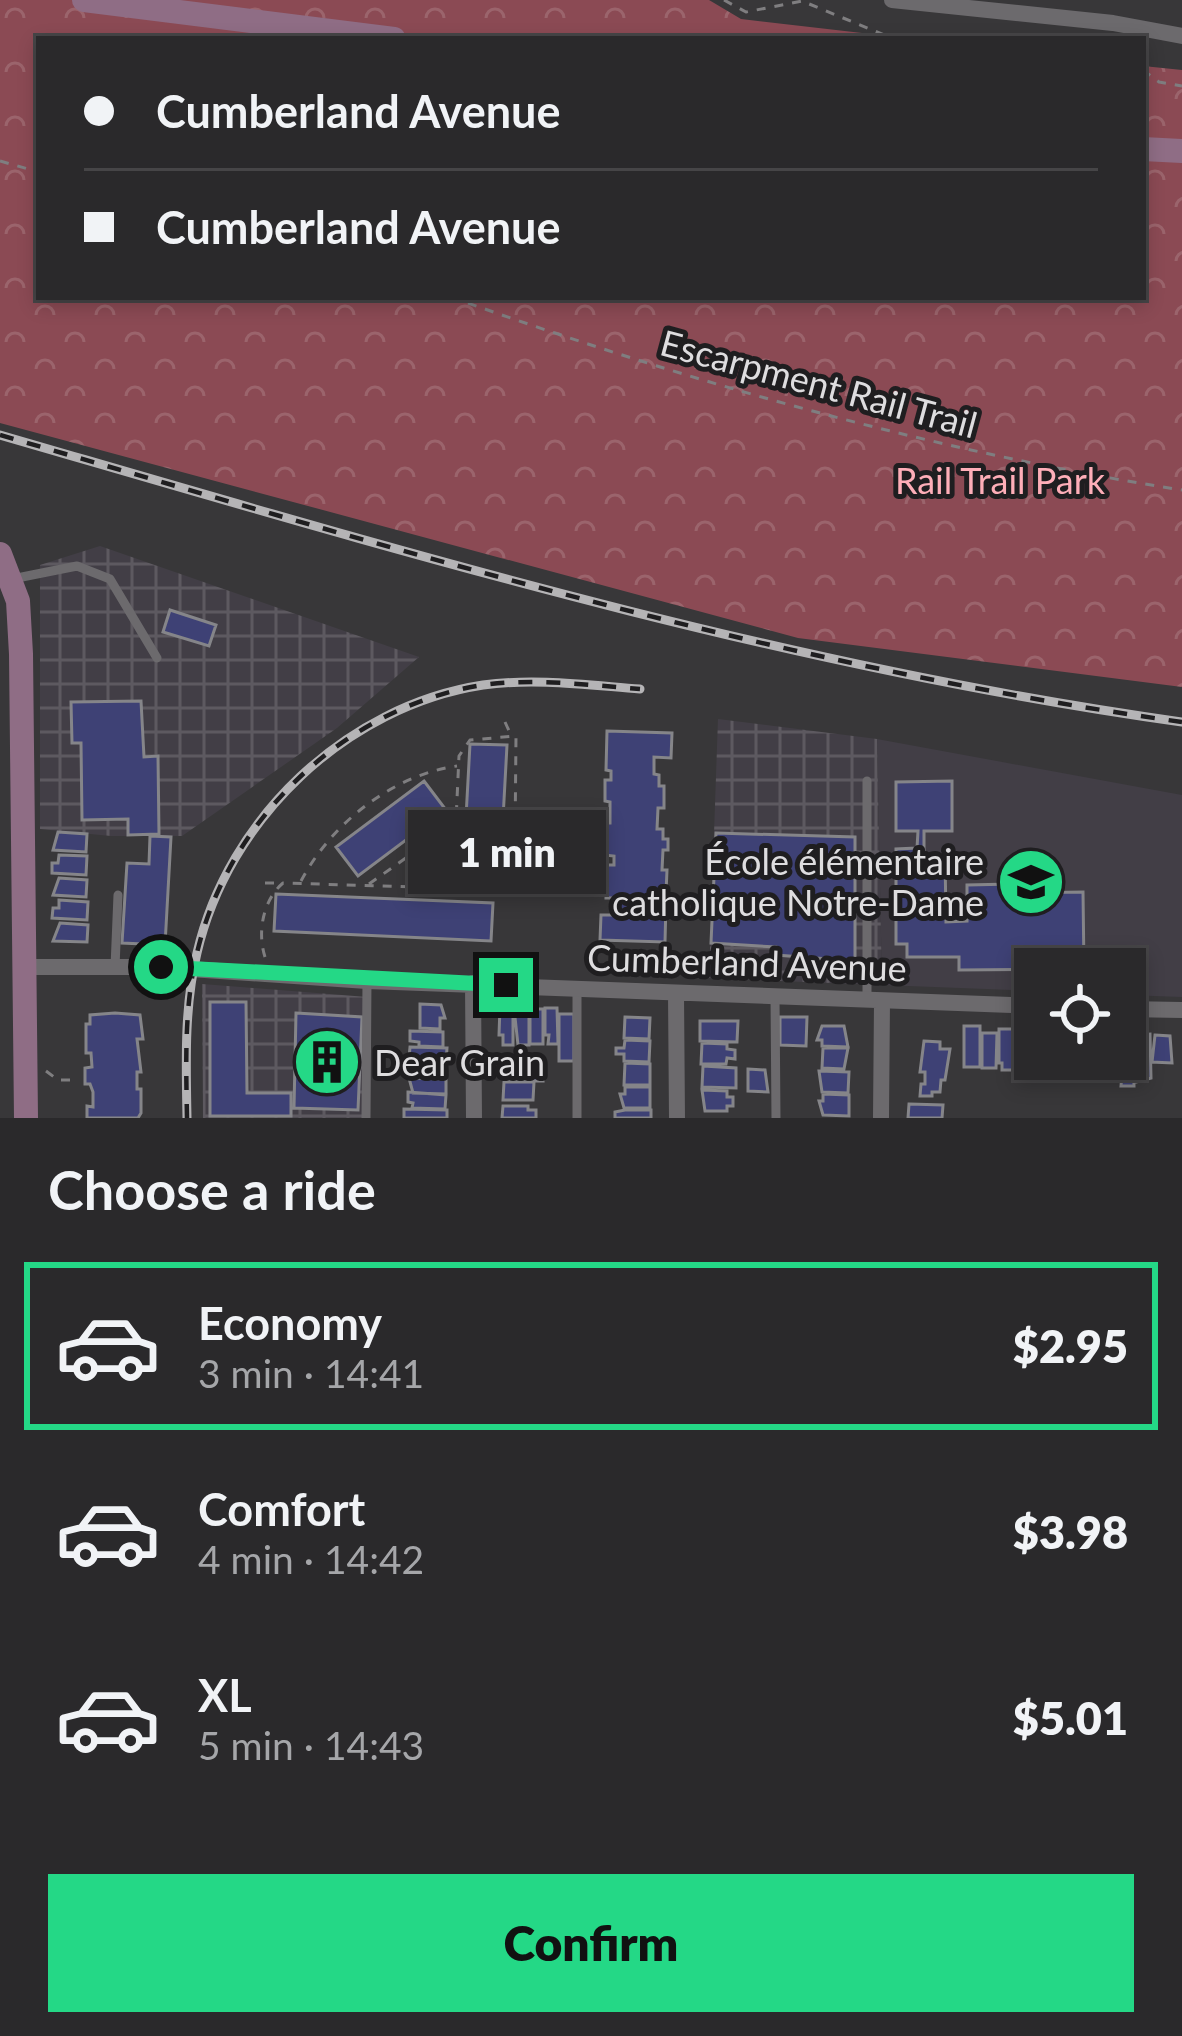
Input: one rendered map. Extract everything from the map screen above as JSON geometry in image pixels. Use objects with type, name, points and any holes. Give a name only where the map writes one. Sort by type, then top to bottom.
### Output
[{"type":"street","points":[[84,0],[370,36]]},
{"type":"street","points":[[892,0],[1113,22],[1182,36]]},
{"type":"street","points":[[1146,149],[1182,152]]},
{"type":"street","points":[[0,554],[18,601],[21,654],[26,1118]]},
{"type":"street","name":"Cumberland Avenue","points":[[25,967],[1014,1005]]},
{"type":"street","points":[[473,983],[474,1118]]},
{"type":"street","points":[[676,994],[677,1118]]},
{"type":"street","points":[[875,1002],[881,1118]]},
{"type":"street","points":[[1146,1009],[1182,1010]]},
{"type":"lane","points":[[12,579],[77,566],[110,579],[157,658]]},
{"type":"lane","points":[[867,781],[875,1002]]},
{"type":"lane","points":[[116,967],[118,895]]},
{"type":"lane","points":[[366,1118],[367,981]]},
{"type":"lane","points":[[577,988],[578,1118]]},
{"type":"lane","points":[[775,997],[776,1118]]},
{"type":"path","points":[[724,0],[746,12],[802,1],[887,36]]},
{"type":"path","points":[[1146,72],[1160,82],[1182,86]]},
{"type":"path","points":[[0,161],[36,171]]},
{"type":"path","name":"Escarpment Rail Trail","points":[[460,300],[556,334],[847,421],[1085,474],[1182,490]]},
{"type":"path","points":[[505,722],[518,742],[515,842]]},
{"type":"path","points":[[453,888],[460,751],[470,740],[511,734]]},
{"type":"path","points":[[300,883],[333,835],[377,798],[404,781],[458,766]]},
{"type":"path","points":[[368,885],[455,824]]},
{"type":"path","points":[[266,883],[512,890]]},
{"type":"path","points":[[270,974],[262,946],[265,911],[274,890],[283,883]]},
{"type":"path","points":[[26,1070],[72,1080]]},
{"type":"shaded area","points":[[100,546],[419,657],[337,728],[182,836],[40,829],[40,565]]},
{"type":"shaded area","points":[[718,719],[877,739],[882,985],[709,978]]},
{"type":"shaded area","name":"École élémentaire catholique Notre-Dame","points":[[877,739],[1182,795],[1182,997],[1146,996],[1146,948],[1014,948],[1014,990],[882,985]]},
{"type":"shaded area","points":[[202,984],[367,997],[366,1118],[203,1118]]},
{"type":"green space","name":"Rail Trail Park","points":[[0,0],[709,0],[741,19],[888,36],[36,36],[36,300],[1146,300],[1146,66],[1182,70],[1182,687],[798,638],[0,423]]},
{"type":"building","points":[[170,610],[216,625],[209,646],[163,632]]},
{"type":"building","points":[[141,701],[144,757],[158,756],[159,834],[128,835],[128,819],[82,820],[81,743],[72,743],[71,702]]},
{"type":"building","points":[[607,731],[672,733],[671,758],[654,757],[654,774],[659,775],[659,786],[664,786],[657,829],[663,829],[663,839],[668,839],[662,870],[667,870],[666,893],[661,893],[661,902],[666,903],[665,942],[600,940],[601,915],[615,915],[615,898],[606,898],[607,865],[614,865],[614,856],[604,855],[605,823],[610,823],[610,802],[605,801],[605,780],[611,780],[611,771],[606,770]]},
{"type":"building","points":[[470,744],[507,745],[500,874],[463,872]]},
{"type":"building","points":[[424,781],[446,810],[358,876],[336,847]]},
{"type":"building","points":[[952,781],[952,831],[924,831],[924,855],[945,854],[946,922],[967,921],[967,885],[1020,880],[1020,893],[1083,892],[1084,948],[1014,948],[1014,970],[959,970],[959,957],[907,957],[907,944],[896,944],[896,849],[917,848],[918,831],[896,831],[896,782]]},
{"type":"building","points":[[58,832],[87,834],[86,852],[53,850]]},
{"type":"building","points":[[716,833],[855,837],[855,961],[776,955],[776,947],[711,943]]},
{"type":"building","points":[[150,836],[171,837],[165,945],[122,943],[127,863],[149,864]]},
{"type":"building","points":[[59,855],[87,856],[86,875],[52,873],[52,863],[58,863]]},
{"type":"building","points":[[59,878],[87,880],[86,897],[53,895]]},
{"type":"building","points":[[276,894],[493,903],[491,941],[274,931]]},
{"type":"building","points":[[59,900],[88,902],[87,920],[52,918]]},
{"type":"building","points":[[60,923],[88,925],[87,942],[53,941]]},
{"type":"building","points":[[210,1002],[246,1002],[247,1093],[291,1093],[291,1116],[210,1116]]},
{"type":"building","points":[[420,1004],[441,1005],[445,1018],[440,1018],[440,1029],[420,1028]]},
{"type":"building","points":[[500,1007],[513,1007],[513,1045],[503,1045],[503,1035],[499,1035]]},
{"type":"building","points":[[529,1007],[529,1045],[518,1045],[514,1008]]},
{"type":"building","points":[[545,1008],[557,1008],[558,1044],[548,1044]]},
{"type":"building","points":[[530,1009],[543,1009],[543,1044],[530,1044]]},
{"type":"building","name":"Dear Grain","points":[[296,1013],[362,1017],[358,1110],[294,1108]]},
{"type":"building","points":[[559,1014],[574,1014],[574,1061],[559,1061]]},
{"type":"building","points":[[90,1015],[140,1015],[143,1039],[137,1039],[141,1072],[137,1072],[137,1089],[141,1089],[141,1113],[138,1118],[87,1118],[93,1092],[85,1084],[85,1068],[92,1067],[91,1053],[86,1053],[86,1024],[90,1024]]},
{"type":"building","points":[[625,1017],[650,1018],[649,1039],[624,1038]]},
{"type":"building","points":[[780,1017],[807,1017],[806,1046],[780,1045]]},
{"type":"building","points":[[700,1021],[738,1021],[737,1042],[700,1041]]},
{"type":"building","points":[[822,1026],[844,1026],[848,1047],[822,1046],[822,1040],[817,1040]]},
{"type":"building","points":[[964,1026],[980,1026],[980,1067],[964,1067]]},
{"type":"building","points":[[999,1029],[1014,1029],[1013,1070],[1002,1070]]},
{"type":"building","points":[[410,1031],[443,1032],[443,1047],[419,1046],[410,1041]]},
{"type":"building","points":[[982,1033],[997,1033],[996,1068],[982,1068]]},
{"type":"building","points":[[1146,1034],[1150,1034],[1151,1078],[1146,1079]]},
{"type":"building","points":[[1155,1035],[1170,1036],[1172,1063],[1152,1062]]},
{"type":"building","points":[[625,1040],[650,1041],[649,1062],[624,1061],[624,1054],[616,1054]]},
{"type":"building","points":[[924,1041],[940,1042],[940,1049],[950,1049],[945,1080],[941,1080],[940,1092],[932,1096],[920,1096],[921,1084],[925,1084],[925,1072],[920,1072]]},
{"type":"building","points":[[702,1043],[727,1044],[727,1049],[735,1050],[735,1059],[727,1058],[726,1064],[701,1064]]},
{"type":"building","points":[[410,1047],[447,1048],[446,1062],[409,1058]]},
{"type":"building","points":[[823,1048],[848,1048],[844,1069],[822,1068]]},
{"type":"building","points":[[506,1059],[541,1059],[543,1081],[506,1080]]},
{"type":"building","points":[[410,1063],[447,1064],[446,1078],[409,1074]]},
{"type":"building","points":[[625,1063],[650,1064],[650,1085],[624,1085]]},
{"type":"building","points":[[703,1066],[736,1068],[736,1088],[702,1087]]},
{"type":"building","points":[[748,1069],[765,1070],[768,1092],[748,1091]]},
{"type":"building","points":[[819,1071],[849,1072],[848,1093],[822,1092]]},
{"type":"building","points":[[409,1078],[446,1079],[446,1094],[413,1093]]},
{"type":"building","points":[[504,1082],[534,1082],[533,1100],[503,1100]]},
{"type":"building","points":[[625,1087],[650,1087],[650,1108],[624,1108],[620,1094],[625,1094]]},
{"type":"building","points":[[702,1090],[727,1091],[733,1106],[727,1106],[727,1111],[705,1111]]},
{"type":"building","points":[[408,1092],[446,1095],[445,1109],[412,1108]]},
{"type":"building","points":[[823,1094],[849,1095],[849,1116],[823,1115],[819,1101]]},
{"type":"building","points":[[909,1104],[943,1105],[942,1118],[908,1118]]},
{"type":"building","points":[[503,1106],[528,1106],[536,1110],[536,1118],[502,1118]]},
{"type":"building","points":[[404,1109],[447,1110],[447,1118],[404,1118]]},
{"type":"building","points":[[651,1110],[651,1118],[615,1118],[615,1112]]},
{"type":"railway","points":[[0,435],[439,561],[734,636],[1032,698],[1182,722]]},
{"type":"railway","points":[[187,1118],[190,994],[213,904],[265,815],[300,777],[340,744],[385,717],[433,697],[522,682],[640,689]]},
{"type":"place","name":"École élémentaire catholique Notre-Dame","points":[[1031,882]]},
{"type":"place","name":"Dear Grain","points":[[327,1062]]},
{"type":"route","points":[[161,967],[506,985]]}]
